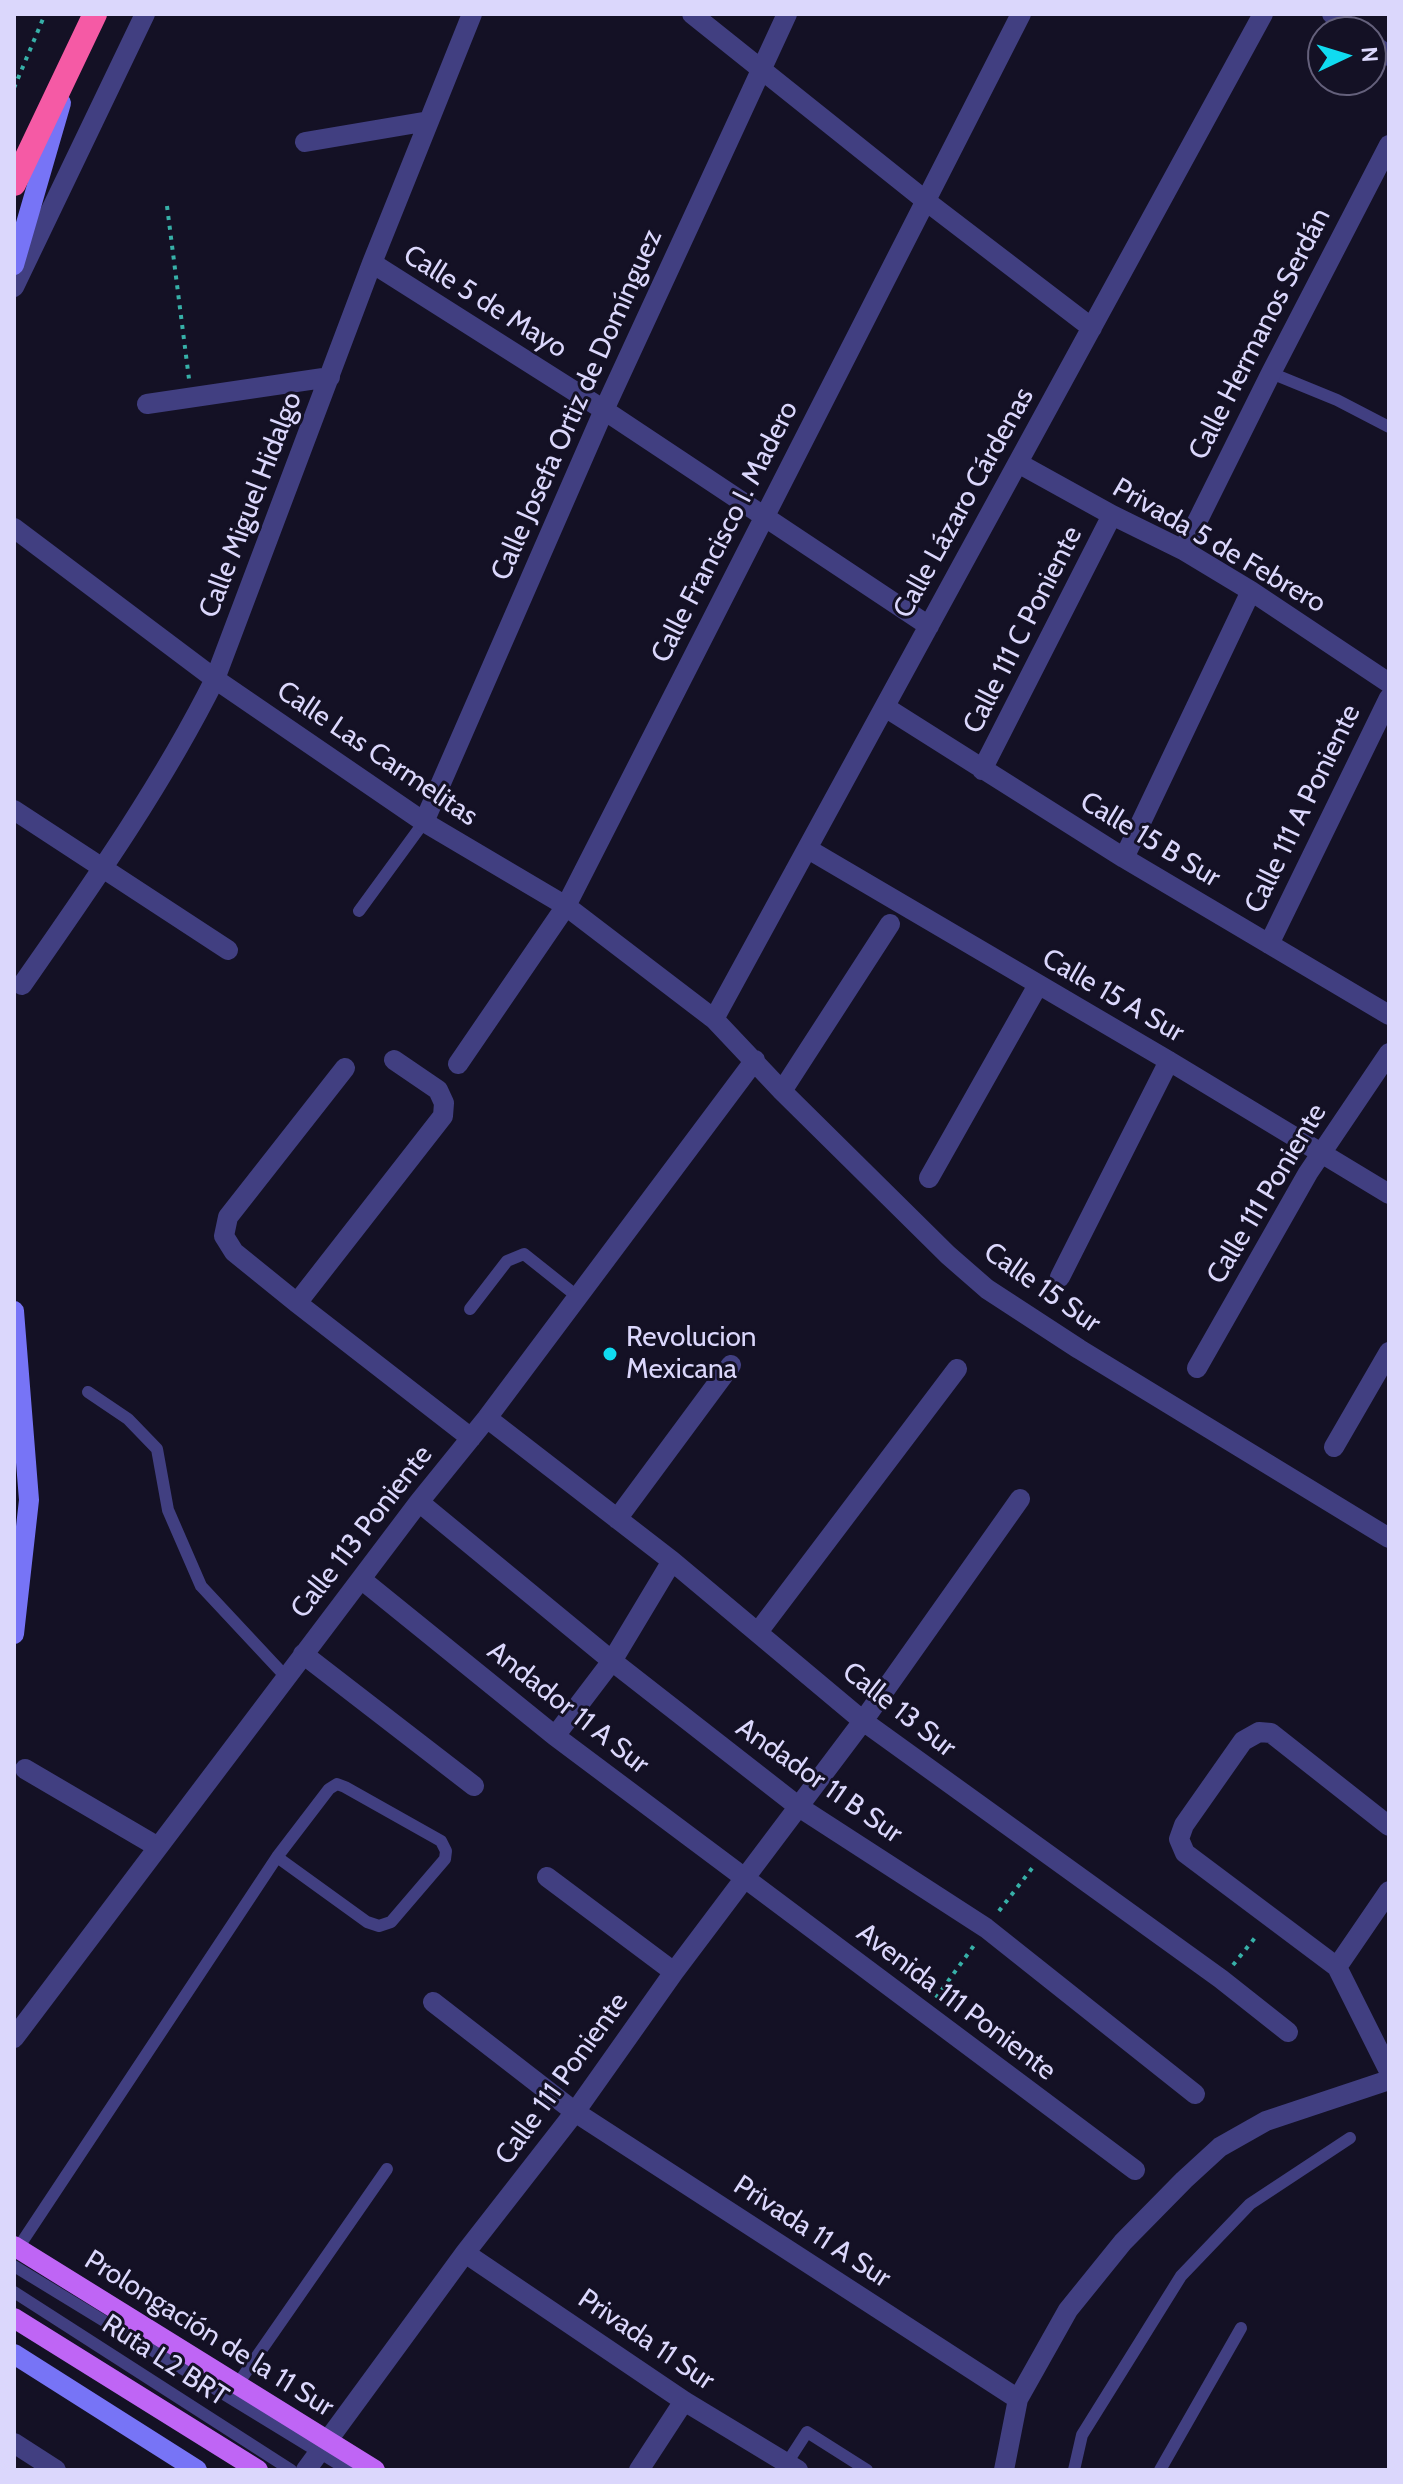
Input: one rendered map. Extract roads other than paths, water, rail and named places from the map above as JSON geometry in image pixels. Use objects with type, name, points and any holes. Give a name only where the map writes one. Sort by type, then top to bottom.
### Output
[{"type":"highway","points":[[14,184],[72,68],[95,14]]},
{"type":"main road","name":"Prolongación de la 11 Sur","points":[[15,2253],[237,2385],[323,2446],[375,2470]]},
{"type":"main road","points":[[14,2318],[258,2470]]},
{"type":"street","points":[[14,287],[145,14]]},
{"type":"street","name":"Calle Miguel Hidalgo","points":[[22,985],[103,868],[199,711],[215,679],[372,263],[472,14]]},
{"type":"street","points":[[692,14],[926,201],[1092,328]]},
{"type":"street","name":"Calle Josefa Ortiz de Domínguez","points":[[424,822],[604,410],[787,14]]},
{"type":"street","name":"Calle Francisco I. Madero","points":[[458,1064],[566,906],[1021,14]]},
{"type":"street","name":"Calle Lázaro Cárdenas","points":[[714,1019],[1263,14]]},
{"type":"street","points":[[14,265],[72,68]]},
{"type":"street","points":[[305,142],[429,121]]},
{"type":"street","name":"Calle Hermanos Serdán","points":[[1183,550],[1389,145]]},
{"type":"street","name":"Calle 5 de Mayo","points":[[372,263],[604,410],[929,626]]},
{"type":"street","points":[[147,404],[330,377]]},
{"type":"street","name":"Privada 5 de Febrero","points":[[1018,463],[1183,550],[1251,591],[1389,683]]},
{"type":"street","name":"Calle 111 C Poniente","points":[[982,770],[1112,515]]},
{"type":"street","name":"Calle Las Carmelitas","points":[[14,528],[215,679],[424,822],[566,906],[714,1019]]},
{"type":"street","points":[[1124,858],[1251,591]]},
{"type":"street","name":"Calle 111 A Poniente","points":[[1269,944],[1389,698]]},
{"type":"street","name":"Calle 15 B Sur","points":[[885,707],[1124,858],[1389,1015]]},
{"type":"street","points":[[14,810],[228,950]]},
{"type":"street","name":"Calle 15 A Sur","points":[[808,849],[1389,1194]]},
{"type":"street","points":[[782,1091],[890,924]]},
{"type":"street","points":[[929,1178],[1038,985]]},
{"type":"street","name":"Calle 15 Sur","points":[[714,1019],[782,1091],[948,1255],[987,1289],[1079,1349],[1389,1538]]},
{"type":"street","name":"Calle 111 Poniente","points":[[1197,1368],[1321,1153],[1389,1053]]},
{"type":"street","points":[[297,1303],[443,1116],[444,1103],[438,1090],[394,1060]]},
{"type":"street","name":"Calle 113 Poniente","points":[[14,2038],[303,1654],[487,1418],[755,1060]]},
{"type":"street","points":[[1060,1277],[1169,1061]]},
{"type":"street","points":[[345,1068],[228,1217],[224,1236],[234,1252],[471,1438]]},
{"type":"street","points":[[14,1311],[29,1500],[14,1634]]},
{"type":"street","points":[[1334,1447],[1389,1352]]},
{"type":"street","points":[[617,1519],[731,1365]]},
{"type":"street","points":[[758,1632],[957,1369]]},
{"type":"street","name":"Calle 13 Sur","points":[[487,1418],[672,1561],[863,1721],[1221,1979],[1288,2032]]},
{"type":"street","name":"Calle 111 Poniente","points":[[306,2470],[863,1721],[1020,1499]]},
{"type":"street","name":"Andador 11 B Sur","points":[[419,1502],[612,1661],[799,1807],[986,1928],[1195,2094]]},
{"type":"street","points":[[555,1736],[612,1661],[672,1561]]},
{"type":"street","name":"Andador 11 A Sur","points":[[361,1579],[555,1736],[744,1878]]},
{"type":"street","points":[[303,1654],[474,1786]]},
{"type":"street","points":[[1389,1826],[1271,1733],[1259,1732],[1243,1741],[1184,1825],[1179,1839],[1185,1853],[1337,1967],[1389,2071]]},
{"type":"street","points":[[25,1769],[158,1847]]},
{"type":"street","points":[[547,1877],[674,1972]]},
{"type":"street","name":"Avenida 111 Poniente","points":[[744,1878],[1135,2170]]},
{"type":"street","points":[[1337,1967],[1389,1891]]},
{"type":"street","name":"Privada 11 A Sur","points":[[433,2002],[575,2112],[1018,2399]]},
{"type":"street","points":[[1004,2470],[1018,2399],[1068,2310],[1123,2242],[1220,2147],[1266,2121],[1389,2080]]},
{"type":"street","name":"Privada 11 Sur","points":[[465,2253],[684,2401],[792,2467]]},
{"type":"street","points":[[14,2354],[197,2470]]},
{"type":"street","points":[[639,2470],[684,2401]]},
{"type":"street","points":[[14,2443],[56,2470]]},
{"type":"lane","points":[[1271,373],[1337,400],[1389,427]]},
{"type":"lane","points":[[359,911],[424,822]]},
{"type":"lane","points":[[470,1309],[507,1261],[524,1254],[578,1297]]},
{"type":"lane","points":[[88,1392],[128,1419],[157,1449],[168,1510],[201,1586],[286,1677]]},
{"type":"lane","points":[[15,2253],[277,1857],[329,1789],[337,1784],[441,1841],[446,1851],[445,1859],[391,1922],[379,1926],[367,1922],[277,1857]]},
{"type":"lane","points":[[1074,2470],[1082,2435],[1181,2276],[1250,2204],[1350,2138]]},
{"type":"lane","points":[[237,2385],[387,2169]]},
{"type":"lane","name":"Ruta L2 BRT","points":[[15,2253],[323,2446],[348,2470]]},
{"type":"lane","name":"Ruta L2 BRT","points":[[14,2292],[291,2470]]},
{"type":"lane","points":[[1160,2470],[1241,2328]]},
{"type":"lane","points":[[792,2467],[807,2432],[867,2470]]},
{"type":"place","name":"Revolucion Mexicana","points":[[610,1354]]}]
